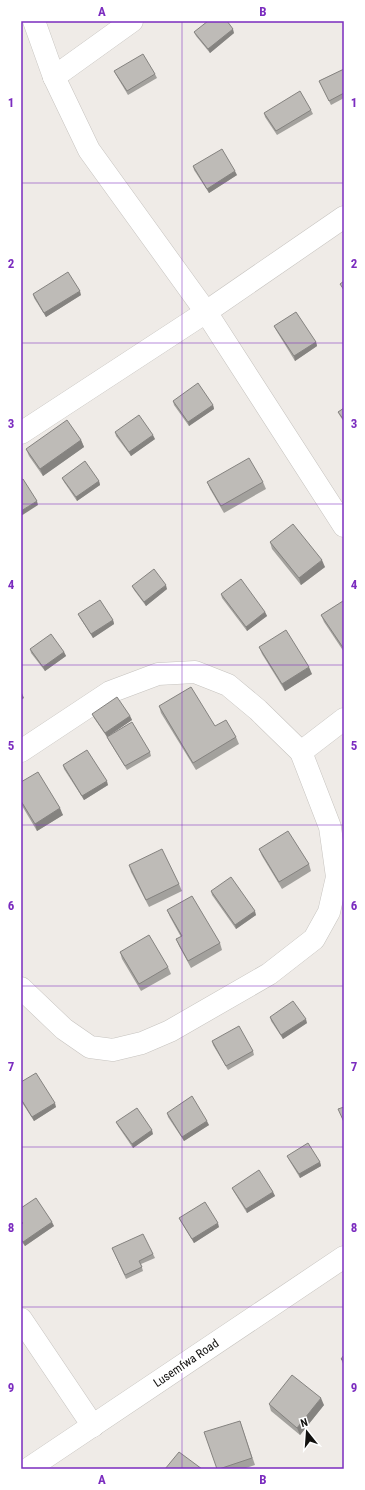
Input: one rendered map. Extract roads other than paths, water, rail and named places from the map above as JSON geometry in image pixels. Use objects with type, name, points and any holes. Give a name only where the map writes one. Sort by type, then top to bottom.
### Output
[{"type":"street","points":[[34,21],[54,77],[89,150],[206,312],[344,526]]},
{"type":"street","points":[[54,77],[132,21]]},
{"type":"street","points":[[21,433],[206,312],[344,217]]},
{"type":"street","points":[[21,750],[110,692],[158,674],[195,672],[228,685],[258,710],[301,752],[330,827],[337,877],[329,912],[314,939],[268,974],[170,1031],[142,1043],[113,1050],[90,1047],[64,1029],[21,988]]},
{"type":"street","points":[[301,752],[344,719]]},
{"type":"street","name":"Lusemfwa Road","points":[[28,1469],[344,1257]]},
{"type":"street","points":[[21,1318],[93,1426]]}]
